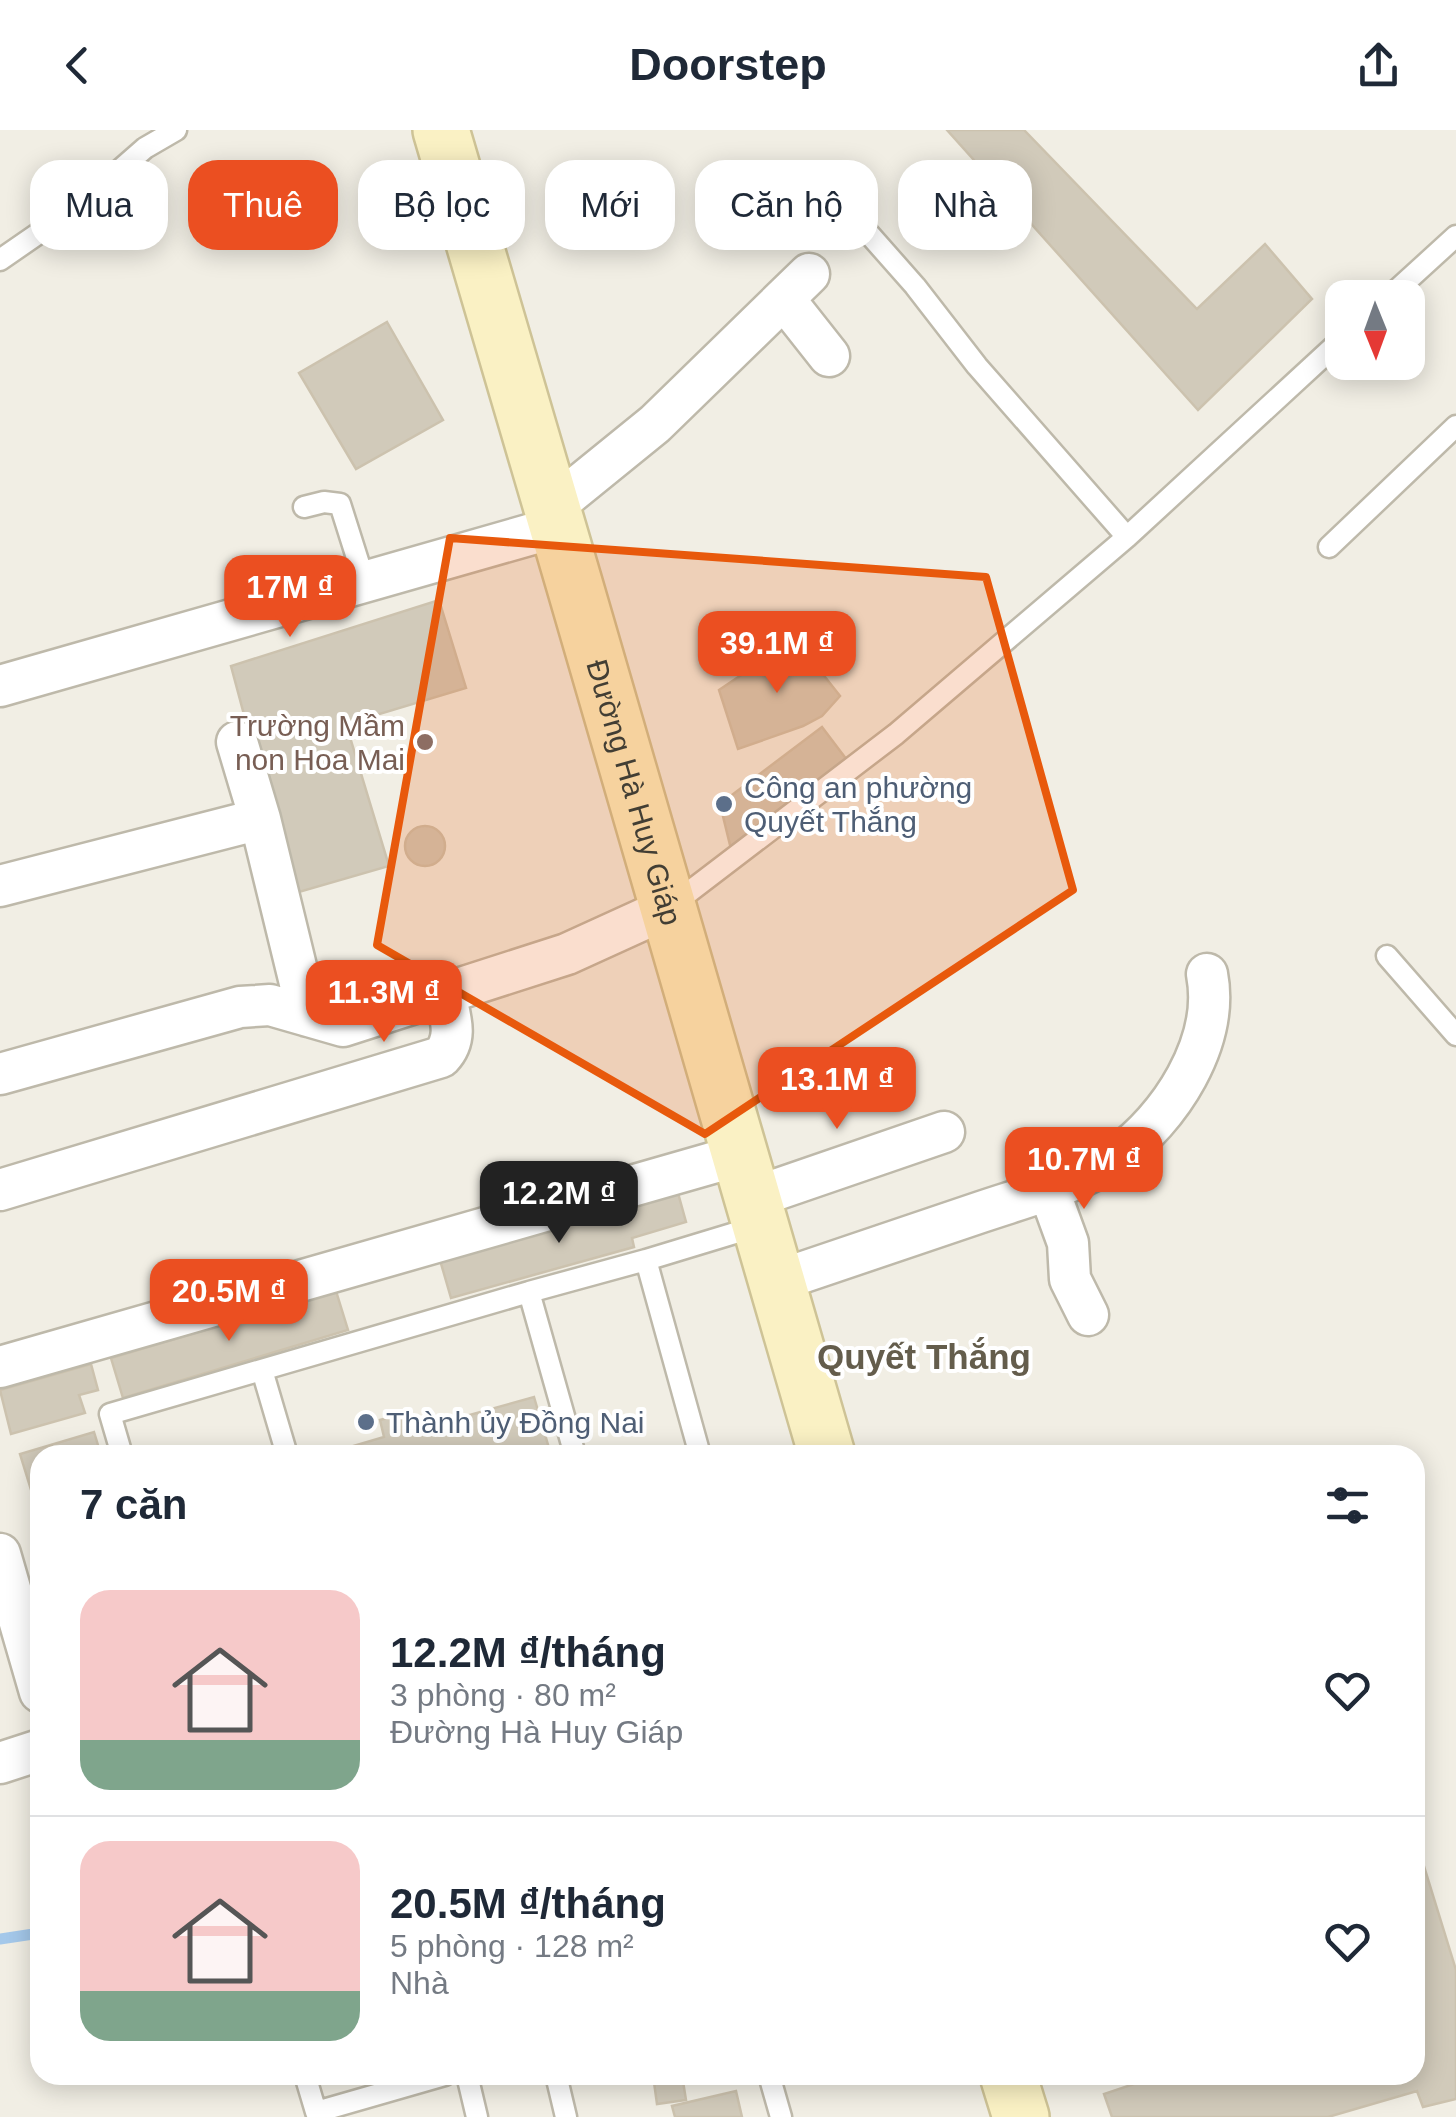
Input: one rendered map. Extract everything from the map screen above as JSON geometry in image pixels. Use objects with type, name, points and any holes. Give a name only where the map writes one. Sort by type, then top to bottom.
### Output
[{"type":"main road","name":"Đường Hà Huy Giáp","points":[[441,130],[557,516],[824,1445]]},
{"type":"main road","points":[[1011,2085],[1020,2117]]},
{"type":"street","points":[[0,686],[365,582],[557,516],[796,287],[829,356]]},
{"type":"street","points":[[237,742],[326,1021],[358,1082]]},
{"type":"street","points":[[0,886],[260,820]]},
{"type":"street","points":[[0,1074],[240,1007],[270,1005],[326,1021],[444,994],[567,954],[668,908]]},
{"type":"street","points":[[776,1281],[1048,1188],[1114,1158],[1140,1138],[1192,1066],[1204,1034],[1211,992],[1207,974]]},
{"type":"street","points":[[0,1190],[441,1057],[448,1050],[453,1027],[444,994]]},
{"type":"street","points":[[0,1367],[751,1193],[944,1132]]},
{"type":"street","points":[[1048,1188],[1068,1244],[1070,1279],[1088,1316]]},
{"type":"street","points":[[0,1554],[30,1658]]},
{"type":"street","points":[[0,1762],[30,1753]]},
{"type":"lane","points":[[0,260],[81,204],[145,148],[176,130]]},
{"type":"lane","points":[[1408,280],[1456,236]]},
{"type":"lane","points":[[878,244],[977,366],[1127,537]]},
{"type":"lane","points":[[668,908],[896,734],[1127,537],[1325,355]]},
{"type":"lane","points":[[1328,547],[1456,426]]},
{"type":"lane","points":[[304,507],[324,502],[340,504],[365,582]]},
{"type":"lane","points":[[1388,956],[1456,1035]]},
{"type":"lane","points":[[119,1445],[110,1414],[646,1260],[751,1193]]},
{"type":"lane","points":[[646,1260],[697,1445]]},
{"type":"lane","points":[[529,1292],[572,1445]]},
{"type":"lane","points":[[262,1370],[284,1445]]},
{"type":"lane","points":[[308,2085],[316,2112],[410,2085]]},
{"type":"lane","points":[[469,2085],[477,2117]]},
{"type":"lane","points":[[558,2085],[566,2117]]},
{"type":"lane","points":[[772,2085],[781,2117]]},
{"type":"highlighted area","points":[[450,538],[986,577],[1073,890],[705,1134],[377,945]]},
{"type":"building","points":[[947,130],[1024,130],[1197,309],[1265,244],[1312,299],[1198,410],[1032,225],[1032,160],[974,160]]},
{"type":"building","points":[[387,322],[443,420],[356,469],[299,373]]},
{"type":"building","points":[[439,600],[466,688],[346,724],[389,866],[292,894],[231,666]]},
{"type":"building","points":[[795,639],[840,696],[822,716],[803,726],[738,749],[719,690]]},
{"type":"building","points":[[822,727],[847,760],[731,849],[720,804]]},
{"type":"building","points":[[425,826],[439,832],[445,846],[439,860],[425,866],[411,860],[405,846],[411,832]]},
{"type":"building","points":[[678,1193],[686,1222],[632,1238],[634,1247],[451,1298],[440,1260]]},
{"type":"building","points":[[336,1291],[348,1330],[123,1398],[111,1358]]},
{"type":"building","points":[[91,1364],[98,1390],[79,1395],[85,1413],[11,1434],[0,1390]]},
{"type":"building","points":[[534,1397],[548,1445],[357,1445],[384,1437],[380,1420],[407,1413],[412,1431]]},
{"type":"building","points":[[94,1432],[98,1445],[50,1445]]},
{"type":"building","points":[[30,1451],[30,1486],[20,1454]]},
{"type":"building","points":[[1425,1869],[1456,1970],[1456,2099],[1423,2107],[1417,2091],[1328,2117],[1112,2117],[1104,2094],[1131,2085],[1425,2085]]},
{"type":"building","points":[[654,2085],[684,2085],[686,2100],[657,2104]]},
{"type":"building","points":[[736,2091],[742,2117],[675,2117],[672,2106]]},
{"type":"waterway","points":[[0,1939],[30,1934]]},
{"type":"place","name":"Trường Mầm non Hoa Mai","points":[[425,742]]},
{"type":"place","name":"Công an phường Quyết Thắng","points":[[724,804]]},
{"type":"place","name":"Thành ủy Đồng Nai","points":[[366,1422]]},
{"type":"district","name":"Quyết Thắng","points":[[924,1356]]}]
